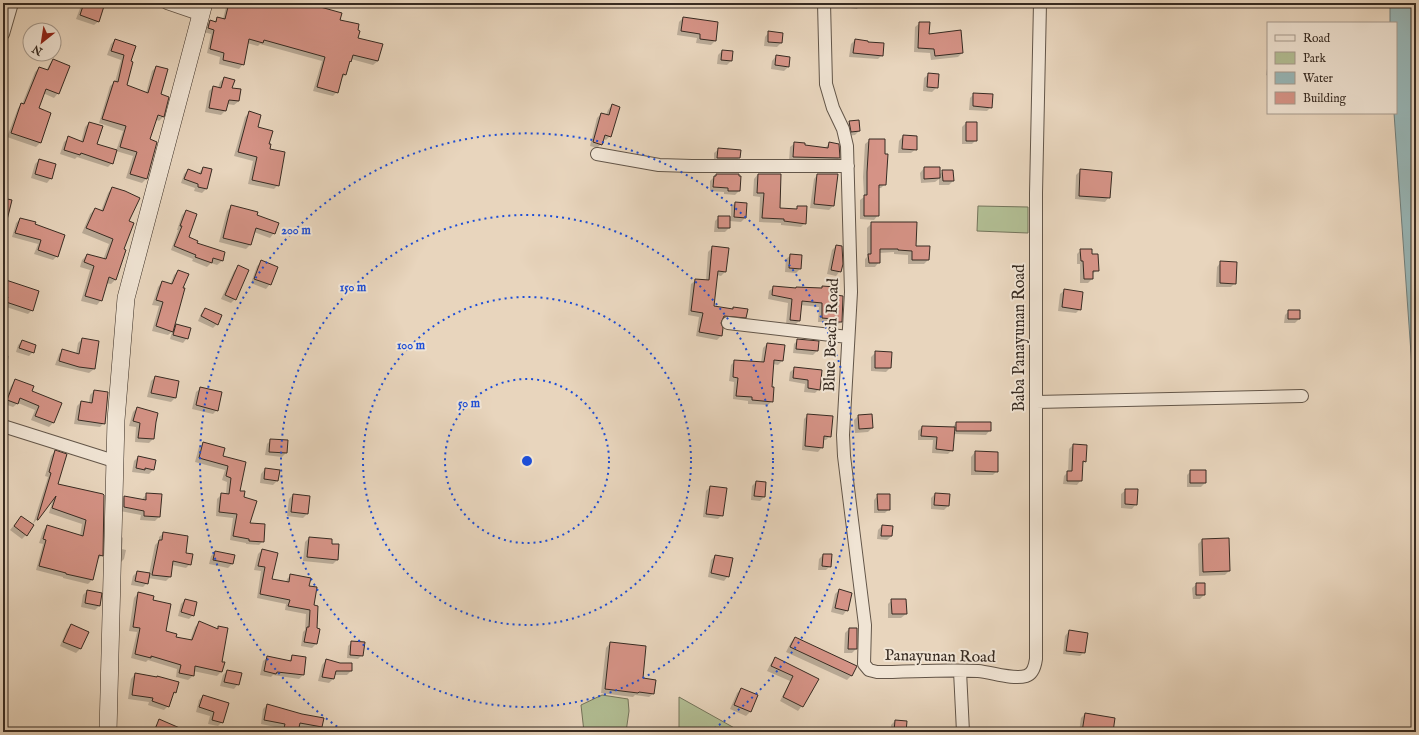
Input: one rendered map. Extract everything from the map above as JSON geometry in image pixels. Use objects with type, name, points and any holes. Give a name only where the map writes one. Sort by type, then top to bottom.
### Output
[{"type":"main road","points":[[108,732],[114,461],[126,298],[203,9]]},
{"type":"street","points":[[3,34],[12,3]]},
{"type":"street","points":[[167,3],[203,9]]},
{"type":"street","name":"Blue Beach Road","points":[[824,3],[826,84],[833,108],[843,129],[848,146],[851,292],[843,435],[844,456],[865,625],[864,664],[869,670]]},
{"type":"street","name":"Baba Panayunan Road","points":[[1032,671],[1035,666],[1036,659],[1036,193],[1040,3]]},
{"type":"street","points":[[597,154],[659,165],[848,166]]},
{"type":"street","points":[[728,323],[848,337]]},
{"type":"street","points":[[1036,402],[1302,396]]},
{"type":"street","points":[[3,426],[114,461]]},
{"type":"street","name":"Panayunan Road","points":[[869,670],[877,672],[978,671],[1019,677],[1029,675],[1032,671]]},
{"type":"street","points":[[960,671],[963,732]]},
{"type":"green space","points":[[978,206],[1028,207],[1028,233],[977,231]]},
{"type":"green space","points":[[602,695],[628,699],[629,711],[626,732],[584,732],[581,705]]},
{"type":"green space","points":[[679,697],[738,730],[749,732],[679,732]]},
{"type":"water","points":[[1390,3],[1416,3],[1416,424],[1394,114],[1397,114],[1397,22],[1390,22]]},
{"type":"building","points":[[84,3],[105,3],[99,22],[80,15]]},
{"type":"building","points":[[229,3],[306,3],[342,13],[340,20],[359,24],[358,30],[360,31],[358,38],[383,44],[378,61],[353,55],[346,75],[343,74],[338,93],[317,87],[325,57],[264,40],[263,43],[249,39],[244,65],[223,60],[224,53],[210,49],[214,30],[208,28],[210,20],[216,22],[217,17],[225,19]]},
{"type":"building","points":[[683,17],[718,22],[716,41],[700,39],[700,34],[681,31]]},
{"type":"building","points":[[919,22],[930,22],[929,34],[961,30],[963,53],[935,56],[934,49],[918,48]]},
{"type":"building","points":[[768,31],[783,33],[782,43],[768,42]]},
{"type":"building","points":[[115,39],[136,46],[131,61],[133,62],[127,85],[148,93],[156,66],[168,69],[161,94],[169,97],[164,117],[158,115],[150,139],[157,142],[147,179],[130,174],[137,152],[120,147],[126,126],[102,119],[114,81],[118,82],[124,55],[111,51]]},
{"type":"building","points":[[855,39],[884,43],[883,56],[853,53]]},
{"type":"building","points":[[722,50],[733,51],[732,61],[721,60]]},
{"type":"building","points":[[776,55],[790,57],[789,67],[775,65]]},
{"type":"building","points":[[52,62],[60,62],[70,66],[59,94],[46,89],[39,108],[51,113],[41,143],[11,133],[21,103],[24,104],[39,67],[48,70]]},
{"type":"building","points":[[928,73],[939,74],[938,88],[927,87]]},
{"type":"building","points":[[224,77],[235,80],[232,88],[241,89],[239,101],[229,100],[226,111],[209,108],[213,86],[221,88]]},
{"type":"building","points":[[973,93],[993,94],[992,108],[973,106]]},
{"type":"building","points":[[612,104],[620,107],[611,137],[605,135],[602,145],[593,142],[601,113],[609,115]]},
{"type":"building","points":[[249,111],[261,115],[258,127],[273,131],[269,144],[271,144],[270,149],[285,152],[279,186],[252,180],[257,157],[238,152]]},
{"type":"building","points":[[859,120],[860,131],[851,132],[849,121]]},
{"type":"building","points":[[89,122],[103,126],[97,144],[117,150],[113,164],[81,153],[80,155],[64,150],[68,136],[83,142]]},
{"type":"building","points":[[966,122],[977,122],[977,141],[966,141]]},
{"type":"building","points":[[903,135],[917,136],[917,150],[902,149]]},
{"type":"building","points":[[869,139],[885,139],[885,154],[888,154],[886,185],[879,185],[879,216],[864,216],[864,195],[867,195]]},
{"type":"building","points":[[794,142],[828,148],[829,142],[839,144],[840,158],[793,157]]},
{"type":"building","points":[[718,148],[741,150],[740,158],[717,158]]},
{"type":"building","points":[[39,159],[56,164],[52,179],[35,174]]},
{"type":"building","points":[[203,167],[212,169],[207,189],[198,187],[198,184],[184,179],[188,169],[201,174]]},
{"type":"building","points":[[924,167],[940,167],[940,178],[924,179]]},
{"type":"building","points":[[1080,169],[1112,172],[1110,198],[1079,196]]},
{"type":"building","points":[[942,170],[953,170],[954,181],[943,181]]},
{"type":"building","points":[[716,174],[739,174],[739,176],[741,176],[740,191],[728,191],[728,188],[713,187],[714,176],[716,176]]},
{"type":"building","points":[[758,174],[781,174],[780,208],[797,209],[797,206],[807,206],[806,224],[784,221],[784,219],[762,218],[764,193],[757,193]]},
{"type":"building","points":[[817,174],[838,174],[834,206],[814,204]]},
{"type":"building","points":[[112,187],[140,198],[129,221],[134,223],[124,249],[126,250],[116,280],[109,277],[102,301],[85,296],[94,266],[84,262],[87,254],[106,259],[113,239],[86,228],[95,208],[103,211]]},
{"type":"building","points":[[3,198],[12,200],[6,224],[3,224]]},
{"type":"building","points":[[735,202],[747,203],[746,218],[734,217]]},
{"type":"building","points":[[231,205],[258,212],[257,215],[279,223],[275,234],[256,228],[251,245],[223,238]]},
{"type":"building","points":[[186,210],[197,214],[189,237],[198,241],[197,243],[225,252],[223,261],[213,258],[212,263],[195,257],[196,255],[174,246],[182,226],[180,226]]},
{"type":"building","points":[[718,216],[730,216],[730,228],[718,228]]},
{"type":"building","points":[[20,218],[36,222],[35,224],[65,235],[58,257],[38,250],[41,240],[15,233]]},
{"type":"building","points":[[871,222],[917,222],[916,246],[930,246],[929,260],[912,260],[912,251],[880,249],[880,263],[869,263],[868,254],[871,254]]},
{"type":"building","points":[[836,245],[842,246],[843,264],[841,272],[831,270]]},
{"type":"building","points":[[712,246],[729,248],[726,272],[718,271],[714,306],[733,309],[733,307],[748,309],[746,318],[724,316],[721,323],[723,328],[722,336],[699,332],[703,313],[691,311],[695,279],[709,280]]},
{"type":"building","points":[[1080,249],[1092,249],[1092,254],[1098,254],[1099,271],[1093,271],[1093,279],[1084,279],[1083,261],[1081,261]]},
{"type":"building","points":[[790,254],[802,255],[801,269],[789,268]]},
{"type":"building","points":[[261,260],[278,267],[271,285],[254,279]]},
{"type":"building","points":[[1220,261],[1237,262],[1236,284],[1220,283]]},
{"type":"building","points":[[238,265],[249,270],[236,300],[225,295]]},
{"type":"building","points":[[178,270],[189,274],[183,288],[185,288],[173,332],[156,326],[163,302],[156,300],[162,281],[172,284]]},
{"type":"building","points":[[3,279],[39,291],[33,311],[6,302],[8,297],[3,295]]},
{"type":"building","points":[[773,286],[796,288],[822,288],[822,286],[836,287],[836,295],[843,296],[842,322],[833,322],[833,319],[822,318],[822,303],[802,301],[800,321],[790,320],[792,299],[772,295]]},
{"type":"building","points":[[1064,289],[1083,292],[1081,310],[1062,307]]},
{"type":"building","points":[[205,308],[222,315],[218,325],[201,316]]},
{"type":"building","points":[[1288,310],[1300,310],[1300,319],[1288,319]]},
{"type":"building","points":[[176,324],[191,328],[188,339],[173,335]]},
{"type":"building","points":[[82,338],[99,341],[95,369],[79,367],[59,361],[62,349],[79,354]]},
{"type":"building","points":[[797,339],[819,341],[818,351],[796,349]]},
{"type":"building","points":[[22,340],[36,345],[34,353],[19,348]]},
{"type":"building","points":[[767,343],[785,345],[783,361],[774,360],[772,387],[774,387],[773,402],[752,400],[752,397],[736,396],[738,378],[733,377],[734,360],[764,362]]},
{"type":"building","points":[[875,351],[892,352],[891,368],[875,368]]},
{"type":"building","points":[[794,367],[822,370],[820,390],[808,388],[808,380],[793,378]]},
{"type":"building","points":[[155,376],[179,381],[176,398],[151,393]]},
{"type":"building","points":[[15,379],[34,386],[32,391],[62,403],[54,423],[35,416],[39,406],[20,398],[18,404],[7,400]]},
{"type":"building","points":[[200,387],[222,392],[218,411],[196,405]]},
{"type":"building","points":[[94,390],[108,392],[105,424],[78,420],[81,401],[92,403]]},
{"type":"building","points":[[137,407],[158,413],[154,439],[138,438],[140,423],[133,421]]},
{"type":"building","points":[[807,414],[833,416],[831,437],[824,436],[823,448],[805,446]]},
{"type":"building","points":[[872,414],[873,428],[859,429],[858,415]]},
{"type":"building","points":[[956,422],[991,422],[991,431],[956,431]]},
{"type":"building","points":[[922,426],[955,427],[953,451],[936,449],[937,437],[921,436]]},
{"type":"building","points":[[270,439],[288,440],[287,453],[269,452]]},
{"type":"building","points":[[203,442],[225,448],[223,456],[246,462],[240,491],[245,491],[244,497],[257,501],[250,523],[265,524],[264,542],[249,541],[249,539],[233,536],[237,514],[219,512],[221,493],[229,494],[231,478],[226,476],[228,466],[199,458]]},
{"type":"building","points":[[1073,444],[1087,445],[1086,462],[1083,461],[1082,481],[1067,481],[1067,471],[1072,471]]},
{"type":"building","points":[[55,450],[67,454],[58,484],[104,495],[103,556],[99,555],[93,580],[39,566],[46,540],[43,539],[47,525],[83,536],[86,520],[52,508],[56,496],[37,520],[51,473],[49,472]]},
{"type":"building","points":[[975,451],[998,452],[998,472],[975,471]]},
{"type":"building","points":[[138,456],[156,460],[154,470],[136,468]]},
{"type":"building","points":[[265,468],[280,470],[278,481],[264,479]]},
{"type":"building","points":[[1190,470],[1206,470],[1206,483],[1190,483]]},
{"type":"building","points":[[756,481],[766,482],[765,497],[754,496]]},
{"type":"building","points":[[710,486],[727,488],[723,516],[706,514]]},
{"type":"building","points":[[1125,489],[1138,489],[1137,505],[1125,504]]},
{"type":"building","points":[[146,493],[162,494],[160,517],[144,516],[144,511],[124,507],[124,496],[146,500]]},
{"type":"building","points":[[935,493],[950,494],[949,506],[934,505]]},
{"type":"building","points":[[293,494],[310,496],[308,514],[291,512]]},
{"type":"building","points":[[877,494],[890,494],[890,510],[878,510]]},
{"type":"building","points":[[21,516],[34,525],[27,536],[14,526]]},
{"type":"building","points":[[882,525],[893,526],[892,536],[881,536]]},
{"type":"building","points":[[163,532],[188,536],[186,553],[193,554],[191,565],[173,561],[171,577],[152,575],[159,540],[162,540]]},
{"type":"building","points":[[309,537],[332,539],[332,544],[339,544],[338,560],[307,557]]},
{"type":"building","points":[[1229,538],[1230,571],[1203,572],[1202,539]]},
{"type":"building","points":[[262,549],[278,553],[272,579],[289,582],[290,574],[311,578],[309,586],[317,587],[314,605],[318,606],[317,628],[320,629],[317,644],[304,642],[307,627],[309,627],[310,610],[288,606],[290,600],[260,594],[265,567],[258,566]]},
{"type":"building","points":[[215,551],[235,555],[233,564],[213,560]]},
{"type":"building","points":[[823,554],[832,554],[831,567],[822,566]]},
{"type":"building","points":[[715,555],[733,558],[729,577],[711,573]]},
{"type":"building","points":[[137,571],[150,573],[148,584],[135,581]]},
{"type":"building","points":[[1196,583],[1205,583],[1205,595],[1196,595]]},
{"type":"building","points":[[839,589],[852,593],[848,611],[835,608]]},
{"type":"building","points":[[87,590],[102,593],[100,606],[85,603]]},
{"type":"building","points":[[138,592],[154,596],[153,600],[171,604],[166,631],[177,634],[176,637],[192,640],[199,621],[218,629],[218,626],[228,628],[222,662],[225,662],[222,672],[195,666],[194,676],[179,673],[181,665],[151,656],[151,658],[135,654],[140,628],[133,627]]},
{"type":"building","points":[[185,599],[197,602],[194,616],[181,612]]},
{"type":"building","points":[[891,599],[906,599],[907,614],[892,614]]},
{"type":"building","points":[[71,624],[89,632],[81,649],[63,642]]},
{"type":"building","points":[[849,628],[857,628],[857,649],[848,649]]},
{"type":"building","points":[[1069,630],[1088,633],[1085,653],[1066,651]]},
{"type":"building","points":[[795,637],[857,666],[852,676],[790,647]]},
{"type":"building","points":[[351,641],[365,642],[363,656],[350,655]]},
{"type":"building","points":[[610,642],[646,646],[643,678],[656,680],[654,694],[605,689]]},
{"type":"building","points":[[292,655],[306,657],[304,675],[277,672],[276,674],[264,671],[267,656],[291,661]]},
{"type":"building","points":[[775,657],[819,679],[803,707],[783,697],[793,676],[771,666]]},
{"type":"building","points":[[326,659],[340,663],[352,663],[352,671],[336,671],[334,679],[322,677]]},
{"type":"building","points":[[227,670],[242,673],[239,685],[224,682]]},
{"type":"building","points":[[135,673],[157,676],[179,682],[176,693],[174,692],[169,707],[152,701],[153,698],[132,695]]},
{"type":"building","points":[[741,688],[758,695],[751,712],[734,705]]},
{"type":"building","points":[[203,695],[229,703],[223,723],[212,720],[214,712],[199,707]]},
{"type":"building","points":[[267,704],[302,714],[324,718],[322,727],[300,723],[298,732],[284,728],[285,724],[264,720]]},
{"type":"building","points":[[1085,713],[1115,718],[1113,732],[1082,732]]},
{"type":"building","points":[[159,719],[189,732],[154,732]]},
{"type":"building","points":[[895,720],[907,721],[906,732],[894,732]]}]
